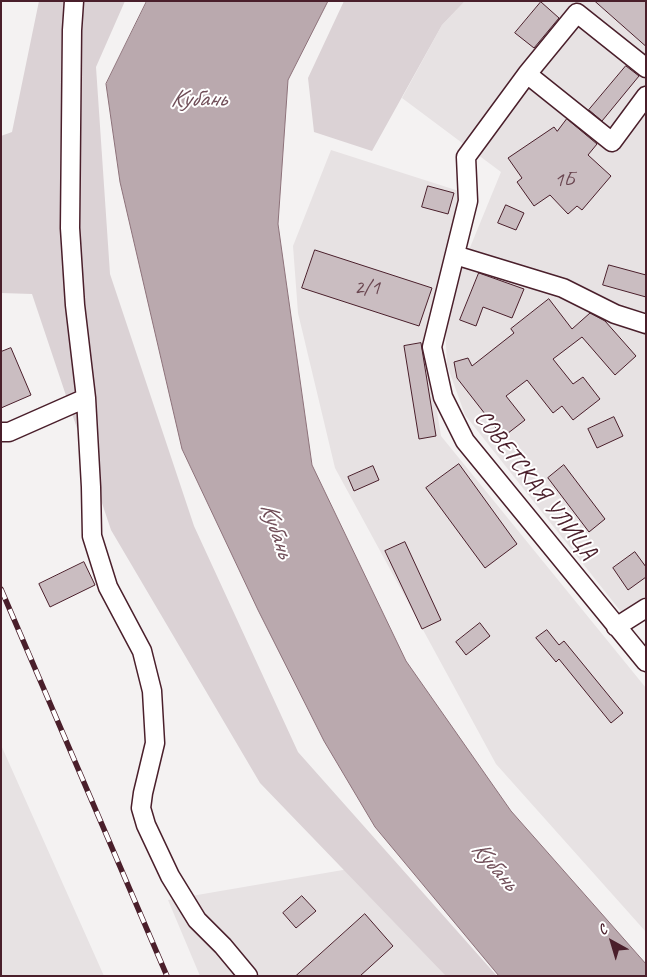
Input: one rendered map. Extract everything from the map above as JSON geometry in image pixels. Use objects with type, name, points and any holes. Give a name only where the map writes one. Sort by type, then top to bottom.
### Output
[{"type":"street","points":[[74,1],[70,228],[75,305],[86,398],[92,536],[108,587],[142,651],[152,691],[155,743],[142,793],[141,808],[146,825],[170,876],[197,920],[223,946],[248,976]]},
{"type":"street","name":"СОВЕТСКАЯ УЛИЦА","points":[[646,68],[577,13],[526,74],[466,157],[468,201],[432,347],[443,397],[465,441],[646,662]]},
{"type":"street","points":[[526,74],[612,142],[646,96]]},
{"type":"street","points":[[455,255],[563,288],[615,314],[646,324]]},
{"type":"street","points":[[1,432],[9,432],[86,398]]},
{"type":"street","points":[[616,627],[646,608]]},
{"type":"shaded area","points":[[39,1],[125,1],[96,67],[110,274],[194,526],[298,752],[497,976],[446,976],[260,783],[111,530],[32,294],[1,293],[1,136],[12,132]]},
{"type":"shaded area","points":[[344,1],[465,1],[442,25],[372,151],[314,132],[308,78]]},
{"type":"shaded area","points":[[465,1],[646,1],[646,597],[622,613],[465,415],[447,365],[445,325],[453,289],[501,172],[402,98],[442,25]]},
{"type":"shaded area","points":[[331,150],[462,192],[426,343],[441,436],[646,688],[646,932],[496,764],[335,468],[298,313],[293,246]]},
{"type":"shaded area","points":[[1,745],[104,976],[1,976]]},
{"type":"shaded area","points":[[372,865],[474,976],[200,976],[168,900]]},
{"type":"water","name":"Кубань","points":[[147,1],[328,1],[288,80],[278,224],[312,465],[406,661],[511,811],[646,964],[646,976],[499,976],[375,827],[324,741],[258,610],[182,449],[120,182],[106,84]]},
{"type":"building","points":[[595,1],[646,1],[646,46]]},
{"type":"building","points":[[541,2],[559,18],[534,48],[515,33]]},
{"type":"building","points":[[626,66],[639,76],[602,121],[589,110]]},
{"type":"building","points":[[567,119],[597,144],[588,155],[611,176],[582,210],[577,206],[568,214],[550,195],[534,206],[517,182],[522,178],[508,158],[554,127],[557,131]]},
{"type":"building","points":[[428,186],[454,193],[448,214],[422,207]]},
{"type":"building","points":[[506,205],[524,213],[516,230],[498,223]]},
{"type":"building","points":[[315,250],[432,288],[419,326],[302,288]]},
{"type":"building","points":[[609,265],[646,275],[646,297],[603,285]]},
{"type":"building","points":[[479,273],[524,289],[512,318],[483,307],[476,326],[460,320]]},
{"type":"building","points":[[549,299],[572,329],[590,313],[605,321],[636,356],[615,375],[582,337],[553,359],[573,384],[583,377],[600,399],[573,420],[562,406],[553,413],[527,380],[506,396],[525,420],[503,437],[457,378],[454,362],[468,358],[472,366],[514,333],[511,329]]},
{"type":"building","points":[[421,343],[436,436],[419,439],[404,346]]},
{"type":"building","points":[[11,348],[31,395],[1,408],[1,352]]},
{"type":"building","points":[[614,417],[623,436],[597,448],[588,429]]},
{"type":"building","points":[[459,464],[517,544],[485,568],[426,488]]},
{"type":"building","points":[[564,465],[605,519],[589,532],[548,478]]},
{"type":"building","points":[[373,466],[379,480],[354,491],[348,477]]},
{"type":"building","points":[[405,542],[441,620],[422,629],[385,551]]},
{"type":"building","points":[[635,552],[646,567],[646,577],[628,590],[613,568]]},
{"type":"building","points":[[84,562],[95,585],[50,607],[39,584]]},
{"type":"building","points":[[480,623],[490,636],[466,655],[456,642]]},
{"type":"building","points":[[547,630],[559,645],[564,641],[623,713],[611,723],[559,659],[556,662],[536,638]]},
{"type":"building","points":[[302,896],[316,911],[296,928],[283,913]]},
{"type":"building","points":[[365,914],[393,946],[360,976],[296,976]]},
{"type":"railway","points":[[1,589],[167,976]]}]
